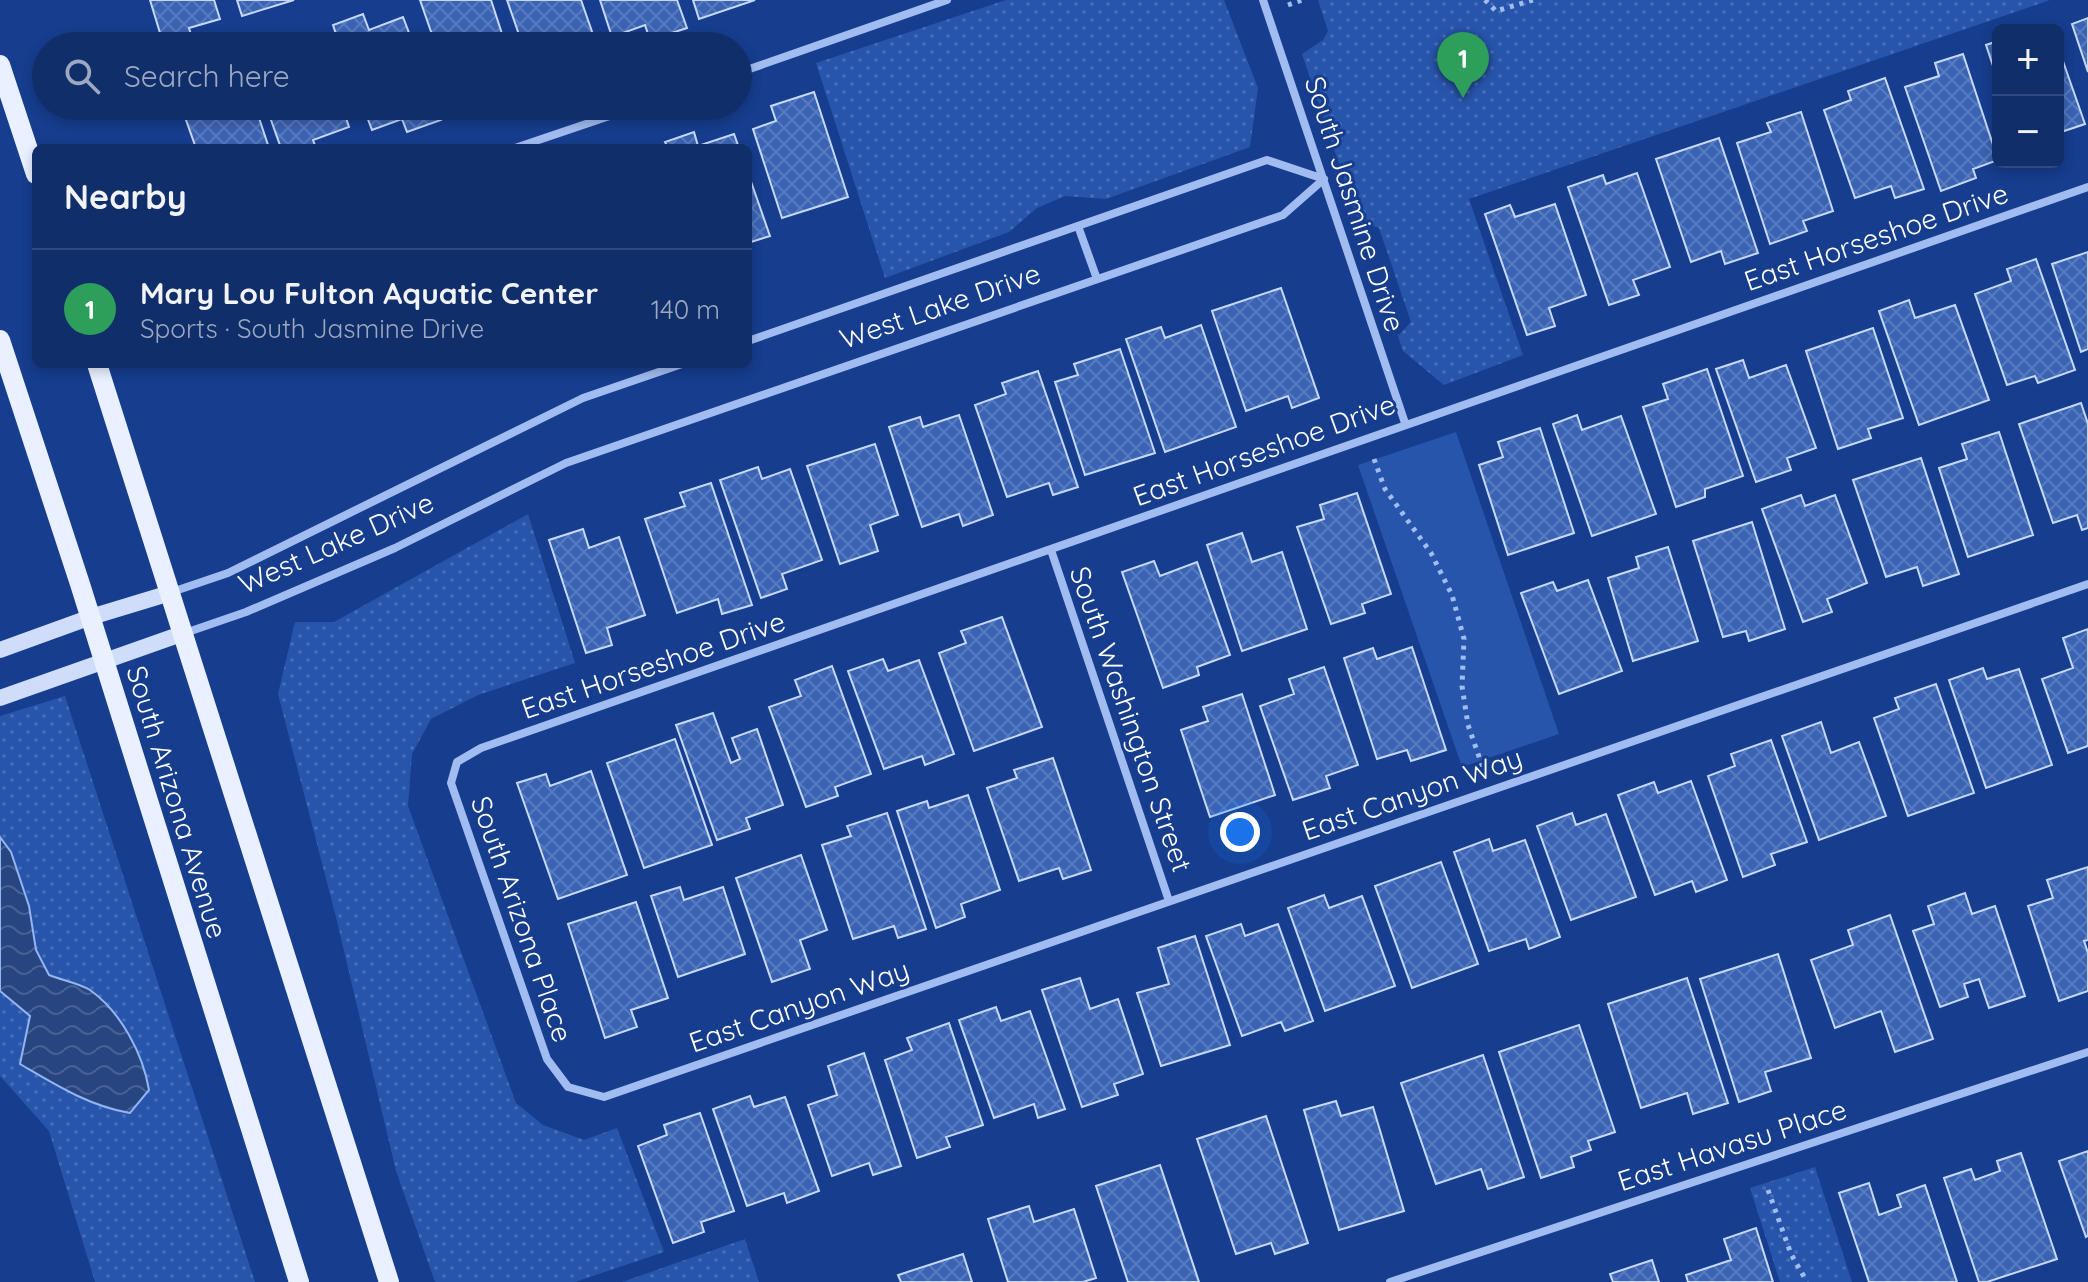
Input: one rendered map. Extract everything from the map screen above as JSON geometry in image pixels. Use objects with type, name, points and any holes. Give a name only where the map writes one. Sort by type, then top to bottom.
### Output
[{"type":"main road","points":[[0,65],[32,162]]},
{"type":"main road","name":"South Arizona Avenue","points":[[0,340],[91,617],[299,1282]]},
{"type":"main road","name":"South Arizona Avenue","points":[[98,368],[389,1282]]},
{"type":"street","points":[[752,68],[947,0]]},
{"type":"street","name":"South Jasmine Drive","points":[[1263,0],[1405,423]]},
{"type":"street","points":[[527,144],[598,120]]},
{"type":"street","name":"West Lake Drive","points":[[752,340],[1267,160],[1324,179]]},
{"type":"street","name":"West Lake Drive","points":[[0,698],[246,612],[395,548],[566,463],[1283,215],[1324,179]]},
{"type":"street","name":"East Horseshoe Drive","points":[[457,762],[481,748],[2088,187]]},
{"type":"street","points":[[1078,226],[1097,279]]},
{"type":"street","name":"West Lake Drive","points":[[0,650],[228,573],[583,398],[670,368]]},
{"type":"street","name":"South Washington Street","points":[[1051,550],[1169,901]]},
{"type":"street","name":"East Canyon Way","points":[[568,1087],[604,1097],[2088,584]]},
{"type":"street","name":"South Arizona Place","points":[[457,762],[451,783],[547,1059],[568,1087]]},
{"type":"street","name":"East Havasu Place","points":[[1390,1282],[2088,1052]]},
{"type":"path","points":[[1485,0],[1496,11],[1533,0]]},
{"type":"path","points":[[1362,438],[1375,460],[1385,489],[1431,553],[1452,595],[1464,639],[1462,686],[1468,725],[1491,790]]},
{"type":"path","points":[[1768,1190],[1791,1254],[1807,1282]]},
{"type":"shaded area","points":[[1006,0],[1224,0],[1258,88],[1250,147],[1106,199],[1065,196],[1037,208],[1009,232],[885,278],[816,63]]},
{"type":"shaded area","points":[[1318,0],[2050,0],[1469,199],[1523,355],[1444,385],[1403,351],[1398,336],[1411,322],[1379,228],[1358,220],[1302,54],[1323,40],[1328,31]]},
{"type":"shaded area","points":[[1456,432],[1559,734],[1462,767],[1358,465]]},
{"type":"shaded area","points":[[528,514],[575,663],[478,695],[431,719],[412,754],[408,806],[516,1103],[543,1125],[584,1140],[617,1128],[664,1252],[575,1282],[435,1282],[396,1171],[336,917],[278,694],[295,622],[334,622]]},
{"type":"shaded area","points":[[65,696],[255,1282],[95,1282],[49,1131],[0,1076],[0,716]]},
{"type":"shaded area","points":[[1815,1167],[1852,1282],[1780,1282],[1750,1188]]},
{"type":"shaded area","points":[[745,1239],[759,1282],[622,1282]]},
{"type":"water","points":[[0,837],[11,852],[29,906],[36,950],[49,975],[86,988],[101,999],[121,1022],[136,1048],[149,1090],[130,1113],[87,1100],[20,1064],[30,1016],[0,991]]},
{"type":"building","points":[[150,0],[214,0],[220,19],[189,28],[190,32],[160,32]]},
{"type":"building","points":[[237,0],[294,0],[242,16]]},
{"type":"building","points":[[420,0],[491,0],[501,32],[431,32]]},
{"type":"building","points":[[507,0],[581,0],[592,32],[518,32]]},
{"type":"building","points":[[600,0],[677,0],[687,28],[675,32],[647,32],[645,25],[626,32],[610,32]]},
{"type":"building","points":[[693,0],[755,0],[699,19]]},
{"type":"building","points":[[363,14],[369,30],[403,17],[409,32],[335,32],[333,25]]},
{"type":"building","points":[[2088,18],[2088,72],[2072,24]]},
{"type":"building","points":[[1992,43],[1992,63],[1986,45]]},
{"type":"building","points":[[1963,54],[1992,142],[1992,162],[1973,169],[1976,178],[1941,191],[1905,87],[1939,76],[1935,63]]},
{"type":"building","points":[[2064,64],[2085,124],[2064,131]]},
{"type":"building","points":[[1885,78],[1924,189],[1895,198],[1891,186],[1855,198],[1824,110],[1851,100],[1848,91]]},
{"type":"building","points":[[814,92],[848,197],[782,218],[753,129],[776,121],[771,106]]},
{"type":"building","points":[[1801,112],[1833,211],[1803,221],[1807,231],[1770,244],[1737,143],[1771,132],[1767,123]]},
{"type":"building","points":[[186,120],[260,120],[268,144],[195,144]]},
{"type":"building","points":[[271,120],[347,120],[349,127],[313,140],[314,144],[280,144]]},
{"type":"building","points":[[368,120],[399,120],[372,130]]},
{"type":"building","points":[[402,120],[441,120],[407,132]]},
{"type":"building","points":[[694,132],[697,144],[666,144]]},
{"type":"building","points":[[734,134],[738,144],[704,144]]},
{"type":"building","points":[[1719,138],[1758,253],[1725,264],[1721,251],[1691,262],[1656,159]]},
{"type":"building","points":[[1637,173],[1670,267],[1633,280],[1639,295],[1609,305],[1568,187],[1603,175],[1606,184]]},
{"type":"building","points":[[752,184],[770,236],[752,242]]},
{"type":"building","points":[[1555,204],[1586,295],[1549,308],[1555,326],[1527,335],[1485,214],[1510,205],[1515,217]]},
{"type":"building","points":[[2088,252],[2088,349],[2081,352],[2052,264]]},
{"type":"building","points":[[2036,259],[2075,370],[2038,383],[2035,376],[2007,385],[1975,294],[2011,281],[2007,269]]},
{"type":"building","points":[[1281,288],[1319,398],[1292,408],[1288,396],[1246,411],[1212,311]]},
{"type":"building","points":[[1909,300],[1915,318],[1955,305],[1989,400],[1919,425],[1879,311]]},
{"type":"building","points":[[1201,325],[1236,427],[1165,452],[1126,339],[1161,327],[1165,338]]},
{"type":"building","points":[[1873,328],[1903,418],[1868,429],[1871,438],[1838,449],[1806,351]]},
{"type":"building","points":[[1120,349],[1155,453],[1085,475],[1055,382],[1078,375],[1074,364]]},
{"type":"building","points":[[1743,360],[1749,378],[1786,365],[1816,448],[1787,458],[1791,470],[1756,482],[1716,369]]},
{"type":"building","points":[[1707,369],[1743,476],[1705,489],[1705,497],[1676,507],[1643,407],[1668,399],[1663,384]]},
{"type":"building","points":[[1038,371],[1078,487],[1053,495],[1049,483],[1007,497],[975,405],[1006,394],[1002,383]]},
{"type":"building","points":[[2081,403],[2088,424],[2088,528],[2082,530],[2077,515],[2053,523],[2019,424]]},
{"type":"building","points":[[959,415],[993,515],[963,526],[959,514],[922,527],[889,427],[920,417],[923,427]]},
{"type":"building","points":[[1577,415],[1582,430],[1621,416],[1656,514],[1592,536],[1553,424]]},
{"type":"building","points":[[1540,428],[1574,533],[1508,555],[1479,465],[1503,457],[1498,442]]},
{"type":"building","points":[[1999,432],[2033,535],[1968,557],[1939,468],[1967,459],[1962,444]]},
{"type":"building","points":[[875,444],[898,515],[870,525],[878,551],[840,564],[807,466]]},
{"type":"building","points":[[1921,458],[1959,574],[1923,586],[1917,567],[1886,577],[1853,480]]},
{"type":"building","points":[[758,467],[762,479],[790,469],[822,560],[782,574],[787,589],[761,598],[720,480]]},
{"type":"building","points":[[711,483],[752,605],[722,614],[718,599],[677,613],[645,519],[685,506],[680,493]]},
{"type":"building","points":[[1357,493],[1391,594],[1362,604],[1365,613],[1331,624],[1297,527],[1324,519],[1320,505]]},
{"type":"building","points":[[1801,495],[1805,506],[1835,495],[1867,583],[1827,599],[1832,612],[1803,622],[1762,509]]},
{"type":"building","points":[[1752,522],[1785,629],[1749,641],[1746,631],[1723,637],[1693,541]]},
{"type":"building","points":[[583,529],[589,548],[619,537],[645,615],[607,628],[612,645],[586,653],[549,540]]},
{"type":"building","points":[[1242,533],[1252,562],[1282,552],[1307,629],[1242,651],[1207,545]]},
{"type":"building","points":[[1668,547],[1698,641],[1633,661],[1608,578],[1639,568],[1636,557]]},
{"type":"building","points":[[1154,561],[1160,576],[1197,562],[1230,655],[1197,667],[1199,675],[1163,688],[1122,572]]},
{"type":"building","points":[[1588,580],[1622,671],[1559,694],[1521,593],[1553,582],[1557,591]]},
{"type":"building","points":[[1002,617],[1042,727],[974,751],[939,653],[966,643],[961,631]]},
{"type":"building","points":[[2088,629],[2088,746],[2068,753],[2042,679],[2073,668],[2063,638]]},
{"type":"building","points":[[1412,647],[1446,750],[1411,761],[1407,750],[1377,759],[1344,658],[1373,648],[1377,659]]},
{"type":"building","points":[[883,659],[888,671],[919,660],[954,754],[925,765],[922,756],[884,769],[848,671]]},
{"type":"building","points":[[832,666],[871,774],[835,787],[838,796],[806,807],[769,707],[801,696],[795,680]]},
{"type":"building","points":[[1324,667],[1358,765],[1326,776],[1330,788],[1293,800],[1260,706],[1294,694],[1289,679]]},
{"type":"building","points":[[1983,668],[1987,679],[2019,669],[2052,765],[1986,788],[1949,680]]},
{"type":"building","points":[[1936,684],[1974,793],[1908,816],[1874,718],[1899,709],[1895,698]]},
{"type":"building","points":[[1242,694],[1275,795],[1210,817],[1181,730],[1208,721],[1203,707]]},
{"type":"building","points":[[713,713],[731,763],[740,759],[732,738],[757,729],[783,805],[746,818],[750,829],[717,840],[676,725]]},
{"type":"building","points":[[1821,722],[1831,753],[1859,742],[1886,816],[1819,840],[1782,736]]},
{"type":"building","points":[[675,739],[712,845],[644,868],[607,763]]},
{"type":"building","points":[[1771,740],[1807,842],[1771,854],[1775,865],[1743,877],[1708,776],[1735,766],[1731,754]]},
{"type":"building","points":[[1053,758],[1091,870],[1063,879],[1059,868],[1019,881],[987,788],[1017,778],[1014,770]]},
{"type":"building","points":[[591,771],[627,875],[558,899],[517,783],[546,774],[550,786]]},
{"type":"building","points":[[1691,781],[1727,880],[1696,892],[1692,881],[1655,895],[1618,795],[1654,782],[1658,793]]},
{"type":"building","points":[[968,795],[1000,890],[961,904],[965,917],[936,928],[897,811],[927,801],[929,808]]},
{"type":"building","points":[[887,813],[926,929],[898,938],[894,926],[853,939],[822,845],[851,836],[847,826]]},
{"type":"building","points":[[1572,813],[1576,825],[1606,814],[1636,897],[1571,920],[1537,826]]},
{"type":"building","points":[[1489,839],[1493,851],[1525,840],[1560,937],[1529,949],[1526,939],[1489,951],[1454,852]]},
{"type":"building","points":[[801,855],[827,930],[800,940],[810,969],[772,982],[736,878]]},
{"type":"building","points":[[1441,862],[1478,964],[1412,988],[1375,886]]},
{"type":"building","points":[[2088,867],[2088,940],[2084,941],[2088,953],[2088,991],[2059,1001],[2028,906],[2053,898],[2047,880]]},
{"type":"building","points":[[680,887],[684,900],[723,887],[745,954],[678,977],[651,896]]},
{"type":"building","points":[[1965,893],[1972,914],[1995,906],[2025,996],[1989,1008],[1979,979],[1964,984],[1968,997],[1940,1007],[1913,931],[1934,924],[1928,906]]},
{"type":"building","points":[[1324,895],[1329,908],[1362,896],[1395,986],[1325,1011],[1288,908]]},
{"type":"building","points":[[636,902],[668,998],[631,1010],[637,1027],[605,1038],[568,924]]},
{"type":"building","points":[[1890,915],[1933,1039],[1895,1052],[1881,1011],[1835,1028],[1811,960],[1853,945],[1848,930]]},
{"type":"building","points":[[1241,924],[1245,936],[1278,924],[1313,1021],[1285,1031],[1281,1022],[1242,1036],[1206,936]]},
{"type":"building","points":[[1195,936],[1230,1045],[1161,1066],[1137,993],[1169,984],[1158,948]]},
{"type":"building","points":[[1778,954],[1811,1058],[1765,1072],[1771,1091],[1739,1102],[1700,979]]},
{"type":"building","points":[[1080,978],[1090,1009],[1118,999],[1143,1074],[1114,1084],[1118,1095],[1082,1107],[1042,990]]},
{"type":"building","points":[[1687,978],[1728,1103],[1693,1114],[1687,1093],[1641,1108],[1608,1004]]},
{"type":"building","points":[[996,1007],[1001,1021],[1030,1011],[1065,1109],[1038,1118],[1034,1104],[994,1118],[959,1020]]},
{"type":"building","points":[[949,1023],[983,1125],[946,1137],[950,1147],[917,1158],[885,1060],[912,1050],[907,1038]]},
{"type":"building","points":[[1579,1025],[1615,1132],[1588,1141],[1591,1150],[1571,1157],[1574,1167],[1541,1178],[1499,1052]]},
{"type":"building","points":[[864,1053],[901,1166],[873,1175],[869,1163],[832,1176],[808,1105],[837,1095],[828,1066]]},
{"type":"building","points":[[1483,1055],[1524,1177],[1488,1189],[1481,1169],[1436,1184],[1401,1083]]},
{"type":"building","points":[[750,1096],[754,1107],[785,1097],[819,1191],[787,1203],[784,1193],[747,1206],[713,1109]]},
{"type":"building","points":[[1336,1101],[1341,1116],[1373,1107],[1404,1211],[1339,1230],[1304,1110]]},
{"type":"building","points":[[700,1113],[734,1211],[701,1222],[704,1232],[673,1243],[638,1146],[667,1135],[664,1125]]},
{"type":"building","points":[[1266,1116],[1308,1243],[1275,1254],[1271,1243],[1236,1254],[1197,1139]]},
{"type":"building","points":[[2088,1151],[2088,1236],[2086,1237],[2059,1161]]},
{"type":"building","points":[[2021,1153],[2057,1259],[1979,1282],[1944,1178],[1971,1169],[1975,1180],[2000,1171],[1997,1161]]},
{"type":"building","points":[[1160,1165],[1199,1282],[1128,1282],[1096,1186]]},
{"type":"building","points":[[1869,1183],[1879,1215],[1901,1207],[1897,1195],[1925,1185],[1957,1282],[1869,1282],[1839,1193]]},
{"type":"building","points":[[1029,1206],[1034,1222],[1074,1209],[1096,1278],[1083,1282],[1008,1282],[988,1219]]},
{"type":"building","points":[[1756,1228],[1773,1282],[1688,1282],[1686,1275],[1731,1260],[1724,1239]]},
{"type":"building","points":[[963,1254],[972,1282],[901,1282],[898,1275]]},
{"type":"building","points":[[1652,1260],[1659,1282],[1613,1282],[1610,1274]]},
{"type":"place","name":"Mary Lou Fulton Aquatic Center","points":[[1463,98]]}]
